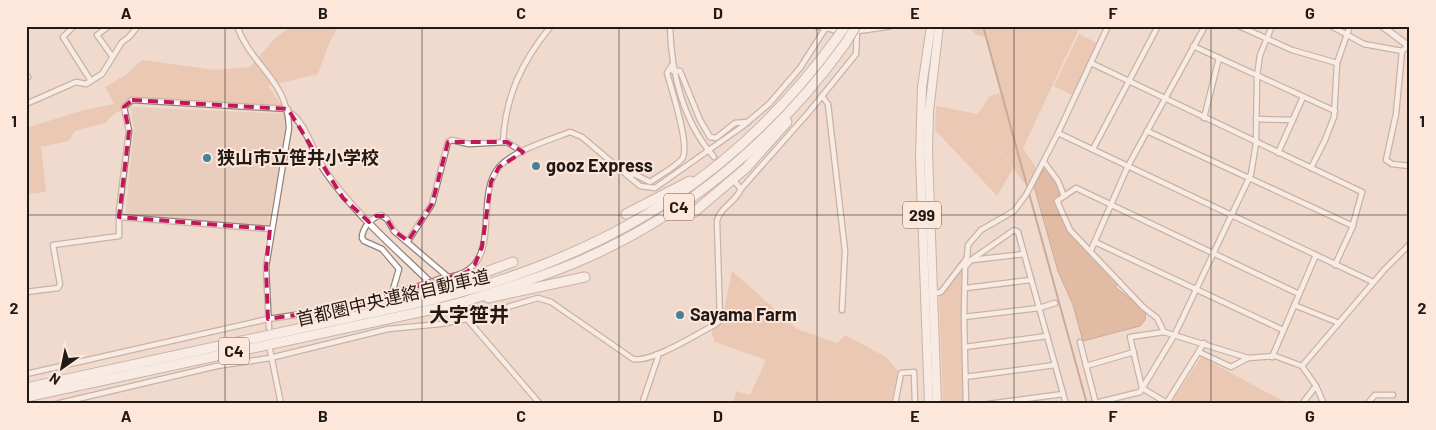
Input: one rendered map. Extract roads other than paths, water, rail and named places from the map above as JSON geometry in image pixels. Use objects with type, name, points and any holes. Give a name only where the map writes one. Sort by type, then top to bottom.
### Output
[{"type":"highway","name":"首都圏中央連絡自動車道","points":[[26,388],[341,321],[435,299],[528,272],[581,250],[629,226],[674,198],[753,135],[788,100],[844,26]]},
{"type":"highway","name":"299","points":[[929,404],[920,147],[922,87],[931,26]]},
{"type":"highway","name":"299","points":[[937,404],[929,111],[938,26]]},
{"type":"highway","name":"首都圏中央連絡自動車道","points":[[838,34],[857,29]]},
{"type":"highway","name":"首都圏中央連絡自動車道","points":[[26,397],[466,302],[538,278],[586,259],[635,234],[680,206],[756,146],[793,108],[832,61],[838,34]]},
{"type":"highway","points":[[693,213],[746,168],[776,136],[802,104],[832,61]]},
{"type":"highway","points":[[626,214],[690,181],[753,135]]},
{"type":"highway","points":[[341,321],[424,288],[513,262]]},
{"type":"highway","points":[[466,302],[498,297],[585,276]]},
{"type":"street","points":[[74,26],[63,37],[91,81]]},
{"type":"street","points":[[109,26],[97,35],[112,56]]},
{"type":"street","points":[[26,104],[76,82],[86,84],[102,74],[122,42],[129,38],[138,26]]},
{"type":"street","points":[[237,26],[247,46],[282,94],[289,111],[301,126],[315,156],[343,198],[467,319],[540,404]]},
{"type":"street","points":[[503,142],[504,116],[511,94],[528,56],[551,26]]},
{"type":"street","points":[[670,26],[672,65],[692,124],[714,158]]},
{"type":"street","points":[[815,26],[838,34],[857,29],[888,26]]},
{"type":"street","points":[[933,294],[941,292],[967,258],[968,245],[981,230],[1014,211],[1026,194],[1044,162],[1108,26]]},
{"type":"street","points":[[1093,149],[1158,26]]},
{"type":"street","points":[[1091,250],[1128,166],[1205,26]]},
{"type":"street","points":[[1239,26],[1266,40],[1292,50],[1336,63]]},
{"type":"street","points":[[1080,342],[1094,403],[1140,392],[1175,334],[1254,165],[1257,76],[1260,55],[1272,26]]},
{"type":"street","points":[[1331,26],[1364,44],[1402,51],[1409,46],[1382,26]]},
{"type":"street","points":[[1311,168],[1330,130],[1335,111],[1336,63],[1350,26]]},
{"type":"street","points":[[26,374],[268,319],[328,311],[392,294],[424,288],[439,279],[449,281],[467,272],[479,258],[491,182],[499,166],[510,157],[570,132],[582,137],[640,186],[655,188],[748,122],[769,104],[800,68],[826,29]]},
{"type":"street","points":[[56,404],[217,366],[270,358],[388,329],[440,324],[467,319],[538,298],[545,299],[633,359],[640,361],[657,354],[716,324],[720,320],[717,222],[719,214],[737,198],[741,190],[856,54],[857,29]]},
{"type":"street","points":[[1193,46],[1335,111]]},
{"type":"street","points":[[1402,51],[1396,114],[1386,160],[1392,164],[1410,166]]},
{"type":"street","points":[[1204,118],[1219,58]]},
{"type":"street","points":[[1091,63],[1362,192],[1353,226],[1335,265]]},
{"type":"street","points":[[629,176],[634,174],[650,182],[680,161],[684,154],[683,134],[667,72],[672,65]]},
{"type":"street","points":[[674,70],[680,71],[700,120],[710,137],[716,138],[735,122],[748,122]]},
{"type":"street","points":[[822,96],[828,104],[845,251],[842,310]]},
{"type":"street","points":[[1278,153],[1303,97]]},
{"type":"street","points":[[26,292],[58,288],[60,284],[53,245],[119,236],[119,217],[129,131],[124,107],[132,100],[289,111]]},
{"type":"street","points":[[268,328],[266,267],[270,229],[289,128],[289,111]]},
{"type":"street","points":[[1256,119],[1293,120]]},
{"type":"street","points":[[1147,131],[1353,226]]},
{"type":"street","points":[[1058,133],[1373,282]]},
{"type":"street","points":[[408,241],[432,204],[448,142],[452,140],[469,144],[503,142],[515,146],[522,152]]},
{"type":"street","points":[[1044,162],[1058,180],[1064,196]]},
{"type":"street","points":[[736,184],[741,190]]},
{"type":"street","points":[[1164,332],[1157,318],[1143,307],[1070,230],[1057,201],[1076,188],[1299,294]]},
{"type":"street","points":[[392,294],[399,269],[382,249],[364,241],[362,234],[369,222],[376,216],[385,216],[394,231],[408,241],[449,281]]},
{"type":"street","points":[[119,217],[270,229]]},
{"type":"street","points":[[966,404],[964,347],[965,267],[971,260],[1014,230],[1018,232],[1066,404]]},
{"type":"street","points":[[1095,242],[1283,330]]},
{"type":"street","points":[[1302,366],[1373,282],[1410,244]]},
{"type":"street","points":[[971,260],[1024,254]]},
{"type":"street","points":[[1272,356],[1316,255]]},
{"type":"street","points":[[966,288],[1031,280]]},
{"type":"street","points":[[964,317],[1039,308],[1055,303]]},
{"type":"street","points":[[1294,305],[1339,323]]},
{"type":"street","points":[[1204,343],[1166,404],[1142,388],[1130,337],[1164,332],[1175,334],[1204,343],[1248,358]]},
{"type":"street","points":[[964,347],[1047,336]]},
{"type":"street","points":[[270,350],[270,358],[281,404]]},
{"type":"street","points":[[1086,366],[1134,352]]},
{"type":"street","points":[[1199,352],[1231,367],[1248,358],[1272,356],[1302,366],[1316,386],[1324,404]]},
{"type":"street","points":[[642,404],[658,358],[657,354]]},
{"type":"street","points":[[966,377],[1055,365]]},
{"type":"street","points":[[895,404],[901,373],[914,372],[915,404]]},
{"type":"street","points":[[1302,404],[1316,386]]},
{"type":"street","points":[[988,404],[1063,394]]},
{"type":"street","points":[[1368,404],[1375,395],[1393,395]]},
{"type":"waterway","points":[[983,26],[1087,404]]},
{"type":"place","name":"狭山市立笹井小学校","points":[[207,158]]},
{"type":"place","name":"gooz Express","points":[[536,166]]},
{"type":"place","name":"Sayama Farm","points":[[680,315]]},
{"type":"district","name":"大字笹井","points":[[469,315]]}]
